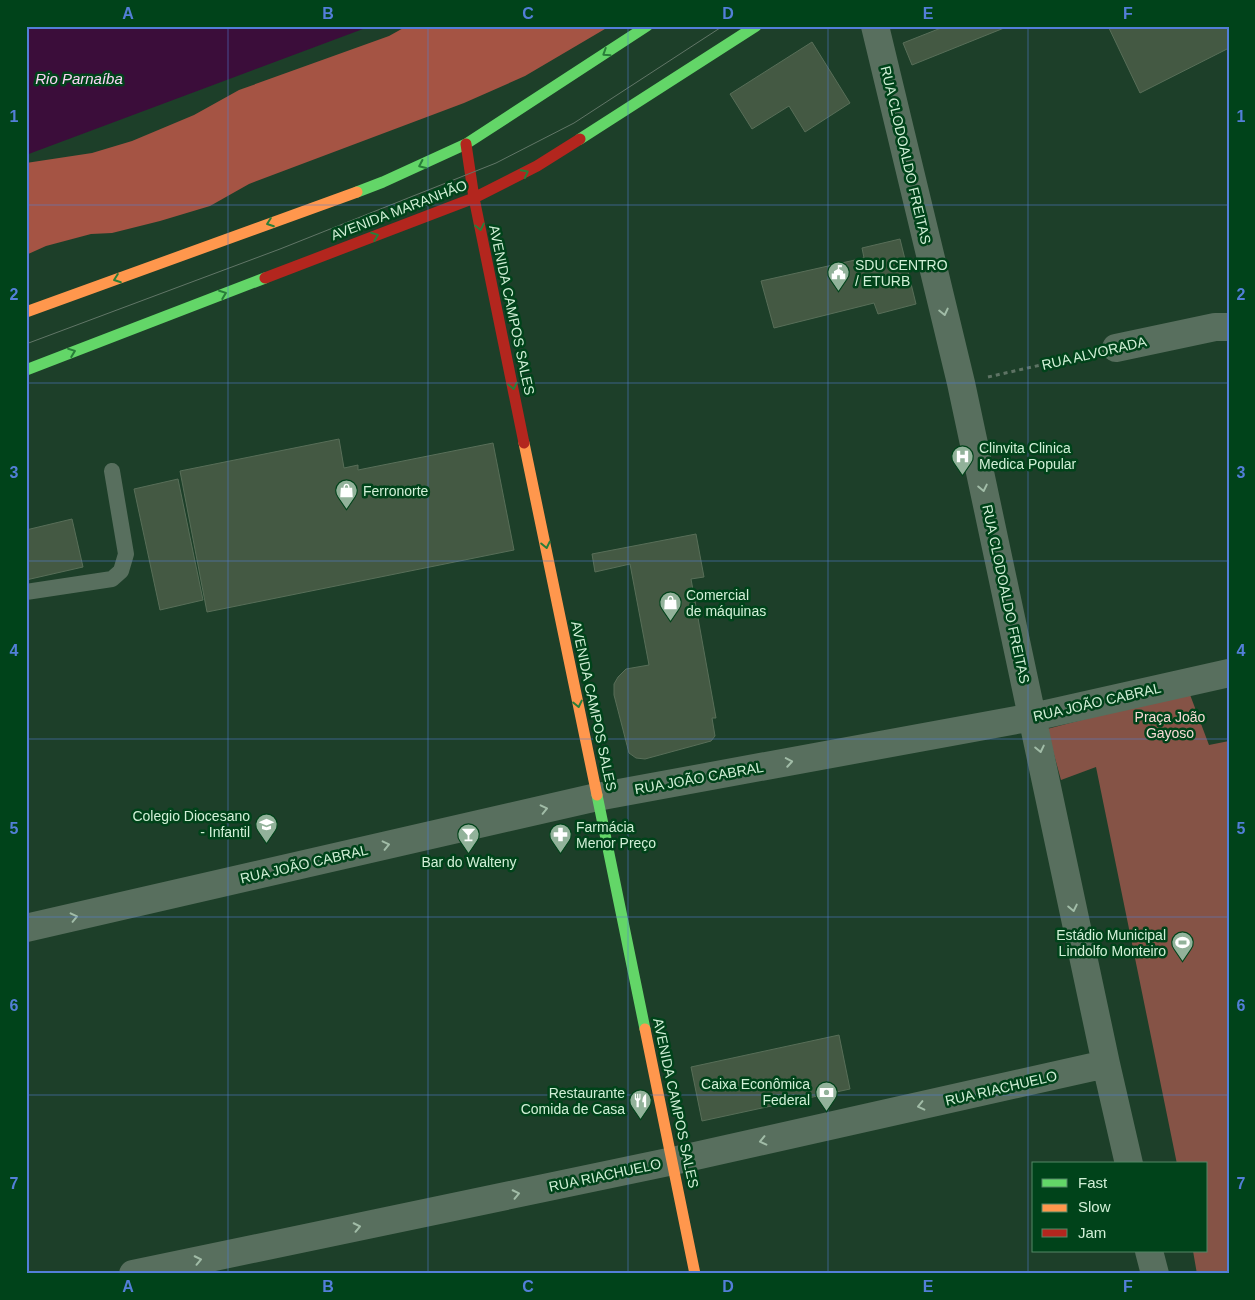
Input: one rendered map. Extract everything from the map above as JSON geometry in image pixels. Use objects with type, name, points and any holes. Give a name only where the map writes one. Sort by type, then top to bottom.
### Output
[{"type":"main road","points":[[26,312],[383,182],[466,144],[647,26]]},
{"type":"main road","name":"AVENIDA MARANHÃO","points":[[26,370],[474,198],[537,166],[756,26]]},
{"type":"main road","name":"AVENIDA CAMPOS SALES","points":[[466,144],[474,198],[695,1274]]},
{"type":"street","name":"RUA CLODOALDO FREITAS","points":[[875,26],[961,383],[1129,1162]]},
{"type":"street","name":"RUA ALVORADA","points":[[1116,348],[1215,327],[1229,327]]},
{"type":"street","name":"RUA JOÃO CABRAL","points":[[26,928],[597,797],[1033,717],[1229,673]]},
{"type":"street","name":"RUA RIACHUELO","points":[[133,1274],[673,1161],[1106,1064]]},
{"type":"street","points":[[1150,1252],[1155,1274]]},
{"type":"lane","points":[[26,592],[112,578],[120,571],[126,554],[112,471]]},
{"type":"path","name":"RUA ALVORADA","points":[[961,383],[1116,348]]},
{"type":"green space","name":"Estádio Municipal Lindolfo Monteiro","points":[[1189,692],[1209,745],[1229,741],[1229,1274],[1197,1274],[1193,1252],[1208,1252],[1208,1162],[1177,1162],[1096,767],[1061,780],[1047,729]]},
{"type":"shaded area","points":[[407,26],[610,26],[525,76],[464,103],[249,184],[210,206],[112,233],[91,234],[46,246],[26,255],[26,163],[92,153],[132,141],[194,115],[239,90],[389,36]]},
{"type":"water","name":"Rio Parnaíba","points":[[26,26],[371,26],[26,155]]},
{"type":"building","points":[[946,26],[1009,26],[912,65],[903,43]]},
{"type":"building","points":[[1108,26],[1229,26],[1229,48],[1140,93]]},
{"type":"building","points":[[812,42],[850,103],[805,132],[789,106],[752,129],[730,94]]},
{"type":"building","name":"SDU CENTRO / ETURB","points":[[900,239],[916,304],[878,314],[874,303],[774,328],[761,281],[864,258],[862,248]]},
{"type":"building","name":"Ferronorte","points":[[339,439],[344,468],[358,465],[358,470],[493,443],[514,550],[207,612],[180,471]]},
{"type":"building","points":[[178,479],[203,600],[160,610],[134,489]]},
{"type":"building","points":[[72,519],[83,567],[26,580],[26,530]]},
{"type":"building","name":"Comercial de máquinas","points":[[696,534],[704,577],[691,579],[716,718],[712,718],[715,736],[711,741],[645,759],[636,758],[629,753],[614,695],[614,684],[626,669],[649,665],[630,564],[595,572],[592,554]]},
{"type":"building","points":[[839,1035],[850,1089],[702,1121],[691,1067]]},
{"type":"tram line","points":[[26,344],[280,249],[496,163],[574,123],[723,26]]},
{"type":"traffic: fast","points":[[357,192],[466,144],[647,26]]},
{"type":"traffic: fast","points":[[580,139],[756,26]]},
{"type":"traffic: fast","points":[[26,370],[265,278]]},
{"type":"traffic: fast","points":[[597,795],[645,1029]]},
{"type":"traffic: slow","points":[[26,312],[357,192]]},
{"type":"traffic: slow","points":[[524,443],[597,795]]},
{"type":"traffic: slow","points":[[645,1029],[695,1274]]},
{"type":"traffic: jam","points":[[265,278],[474,198],[537,166],[580,139]]},
{"type":"traffic: jam","points":[[466,144],[474,198],[524,443]]},
{"type":"place","name":"SDU CENTRO / ETURB","points":[[839,292]]},
{"type":"place","name":"Clinvita Clinica Medica Popular","points":[[963,475]]},
{"type":"place","name":"Ferronorte","points":[[347,510]]},
{"type":"place","name":"Comercial de máquinas","points":[[670,622]]},
{"type":"place","name":"Colegio Diocesano - Infantil","points":[[266,843]]},
{"type":"place","name":"Bar do Walteny","points":[[469,853]]},
{"type":"place","name":"Farmácia Menor Preço","points":[[560,854]]},
{"type":"place","name":"Estádio Municipal Lindolfo Monteiro","points":[[1182,962]]},
{"type":"place","name":"Caixa Econômica Federal","points":[[826,1111]]},
{"type":"place","name":"Restaurante Comida de Casa","points":[[641,1120]]},
{"type":"park label","name":"Praça João Gayoso","points":[[1170,726]]}]
